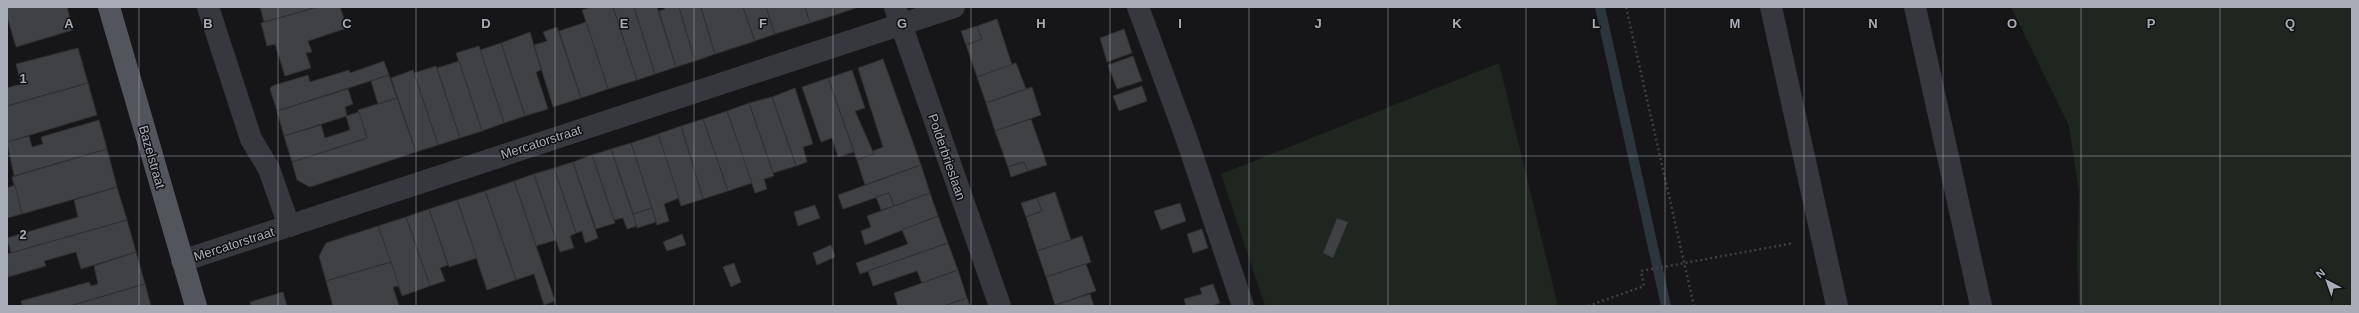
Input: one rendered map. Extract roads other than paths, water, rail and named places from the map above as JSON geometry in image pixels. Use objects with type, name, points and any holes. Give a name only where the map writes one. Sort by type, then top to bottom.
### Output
[{"type":"main road","name":"Bazelstraat","points":[[109,7],[196,306]]},
{"type":"street","points":[[208,7],[251,139],[269,169],[289,226]]},
{"type":"street","name":"Mercatorstraat","points":[[182,261],[289,226],[897,15],[954,7]]},
{"type":"street","points":[[1138,7],[1186,137],[1243,306]]},
{"type":"street","points":[[1771,7],[1837,306]]},
{"type":"street","points":[[1915,7],[1981,306]]},
{"type":"street","name":"Polderbrieslaan","points":[[897,15],[1000,306]]},
{"type":"waterway","points":[[1600,7],[1666,306]]}]
